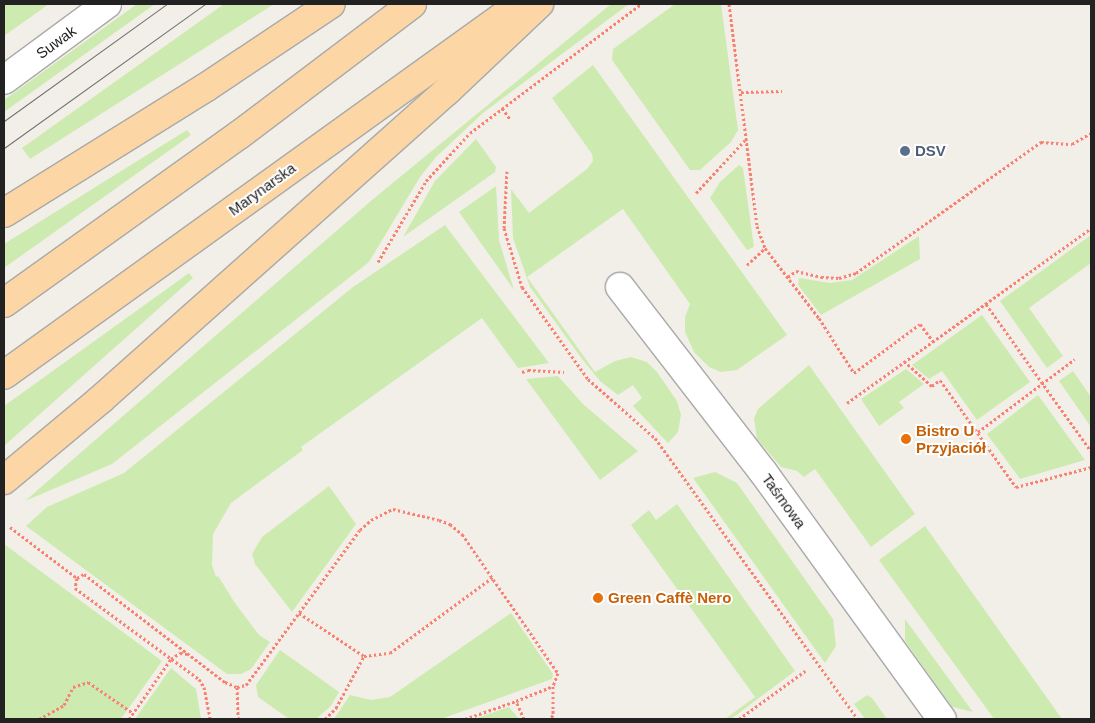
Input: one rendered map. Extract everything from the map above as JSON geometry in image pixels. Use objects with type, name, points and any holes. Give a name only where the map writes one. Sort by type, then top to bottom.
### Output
[{"type":"main road","points":[[4,213],[205,88],[331,4]]},
{"type":"main road","points":[[4,303],[262,118],[412,4]]},
{"type":"main road","name":"Marynarska","points":[[4,375],[521,4]]},
{"type":"main road","points":[[4,480],[100,400],[446,91],[539,4]]},
{"type":"street","name":"Suwak","points":[[4,80],[107,4]]},
{"type":"street","name":"Taśmowa","points":[[620,287],[764,472],[942,719]]},
{"type":"path","points":[[378,262],[435,170],[470,133],[641,4]]},
{"type":"path","points":[[729,4],[757,226],[765,248],[788,277],[854,373],[920,324],[933,341]]},
{"type":"path","points":[[741,92],[782,91]]},
{"type":"path","points":[[502,108],[510,119]]},
{"type":"path","points":[[788,277],[796,271],[822,278],[839,278],[856,273],[1041,142],[1072,144],[1091,132]]},
{"type":"path","points":[[696,193],[746,140]]},
{"type":"path","points":[[507,171],[504,228],[522,287],[588,379],[655,438],[858,719]]},
{"type":"path","points":[[847,403],[1091,228]]},
{"type":"path","points":[[747,265],[765,248]]},
{"type":"path","points":[[986,304],[1091,451]]},
{"type":"path","points":[[978,432],[1075,360]]},
{"type":"path","points":[[904,361],[932,386],[940,380],[1016,487],[1091,467]]},
{"type":"path","points":[[522,372],[564,372]]},
{"type":"path","points":[[210,719],[202,683],[75,588],[77,578],[84,574],[224,682],[237,687],[246,685],[360,530],[393,509],[450,524],[492,577],[558,673],[553,686],[553,716],[550,719]]},
{"type":"path","points":[[10,527],[77,578]]},
{"type":"path","points":[[298,613],[364,656],[390,653],[492,577]]},
{"type":"path","points":[[129,719],[171,659],[180,653],[188,654]]},
{"type":"path","points":[[324,719],[336,708],[364,656]]},
{"type":"path","points":[[738,719],[806,671]]},
{"type":"path","points":[[39,719],[64,705],[73,687],[88,682],[133,713]]},
{"type":"path","points":[[465,719],[553,686]]},
{"type":"path","points":[[237,687],[238,719]]},
{"type":"path","points":[[516,701],[524,719]]},
{"type":"path","points":[[264,719],[277,719]]},
{"type":"green space","points":[[4,4],[49,4],[4,36]]},
{"type":"green space","points":[[137,4],[155,4],[4,112],[4,100]]},
{"type":"green space","points":[[224,4],[274,4],[30,159],[22,148]]},
{"type":"green space","points":[[611,4],[629,4],[483,113],[436,157],[420,177],[369,262],[112,464],[25,501],[372,200]]},
{"type":"green space","points":[[675,4],[721,4],[738,130],[731,142],[700,170],[690,170],[612,60],[613,49]]},
{"type":"green space","points":[[593,65],[787,335],[737,370],[721,372],[709,367],[694,352],[685,332],[685,317],[690,304],[623,209],[527,277],[595,372],[615,361],[631,357],[647,362],[657,372],[677,401],[681,415],[678,432],[668,443],[633,406],[642,398],[633,385],[618,395],[600,381],[582,359],[530,287],[513,238],[511,189],[529,213],[587,169],[593,161],[592,154],[552,98]]},
{"type":"green space","points":[[187,130],[191,135],[4,268],[4,244]]},
{"type":"green space","points":[[476,139],[496,167],[495,172],[403,237],[435,181]]},
{"type":"green space","points":[[739,165],[743,168],[754,247],[747,250],[710,198],[720,182]]},
{"type":"green space","points":[[496,186],[499,240],[514,290],[459,212]]},
{"type":"green space","points":[[445,225],[549,363],[518,368],[482,318],[301,447],[303,450],[231,503],[213,534],[212,565],[216,577],[218,576],[259,635],[270,642],[251,669],[241,674],[227,674],[26,526],[47,507],[124,473],[353,287]]},
{"type":"green space","points":[[1091,235],[1091,263],[1029,308],[1063,356],[1047,368],[1000,301]]},
{"type":"green space","points":[[919,236],[920,259],[821,315],[798,285],[799,278],[830,283],[852,280]]},
{"type":"green space","points":[[189,273],[193,278],[4,446],[4,406]]},
{"type":"green space","points":[[982,315],[1030,382],[977,420],[942,371],[929,379],[912,365]]},
{"type":"green space","points":[[809,365],[915,514],[871,547],[815,469],[804,477],[797,471],[781,467],[757,439],[754,418],[758,409]]},
{"type":"green space","points":[[906,369],[924,384],[899,402],[904,408],[879,426],[861,399]]},
{"type":"green space","points":[[1073,371],[1091,397],[1091,427],[1059,381]]},
{"type":"green space","points":[[558,376],[583,404],[638,451],[600,480],[526,379]]},
{"type":"green space","points":[[1038,395],[1085,460],[1020,479],[987,434]]},
{"type":"green space","points":[[715,472],[737,483],[833,619],[836,646],[825,663],[693,478]]},
{"type":"green space","points":[[329,486],[356,524],[292,612],[255,564],[252,554],[262,537]]},
{"type":"green space","points":[[677,504],[795,671],[731,719],[725,719],[755,697],[631,525],[649,510],[656,520]]},
{"type":"green space","points":[[925,526],[1062,719],[994,719],[879,560]]},
{"type":"green space","points":[[4,544],[162,661],[121,719],[4,719]]},
{"type":"green space","points":[[511,613],[553,674],[552,679],[441,719],[334,719],[350,695],[371,700],[390,697]]},
{"type":"green space","points":[[905,619],[973,712],[952,707],[905,641]]},
{"type":"green space","points":[[280,650],[339,692],[331,706],[316,719],[289,719],[258,697],[256,685]]},
{"type":"green space","points":[[171,668],[196,689],[201,719],[135,719]]},
{"type":"green space","points":[[867,695],[872,698],[887,719],[865,719],[854,704]]},
{"type":"green space","points":[[509,707],[519,719],[474,719],[506,708]]},
{"type":"tram line","points":[[4,121],[167,4]]},
{"type":"tram line","points":[[4,148],[205,4]]},
{"type":"place","name":"DSV","points":[[905,151]]},
{"type":"place","name":"Bistro U Przyjaciół","points":[[906,439]]},
{"type":"place","name":"Green Caffè Nero","points":[[598,598]]}]
